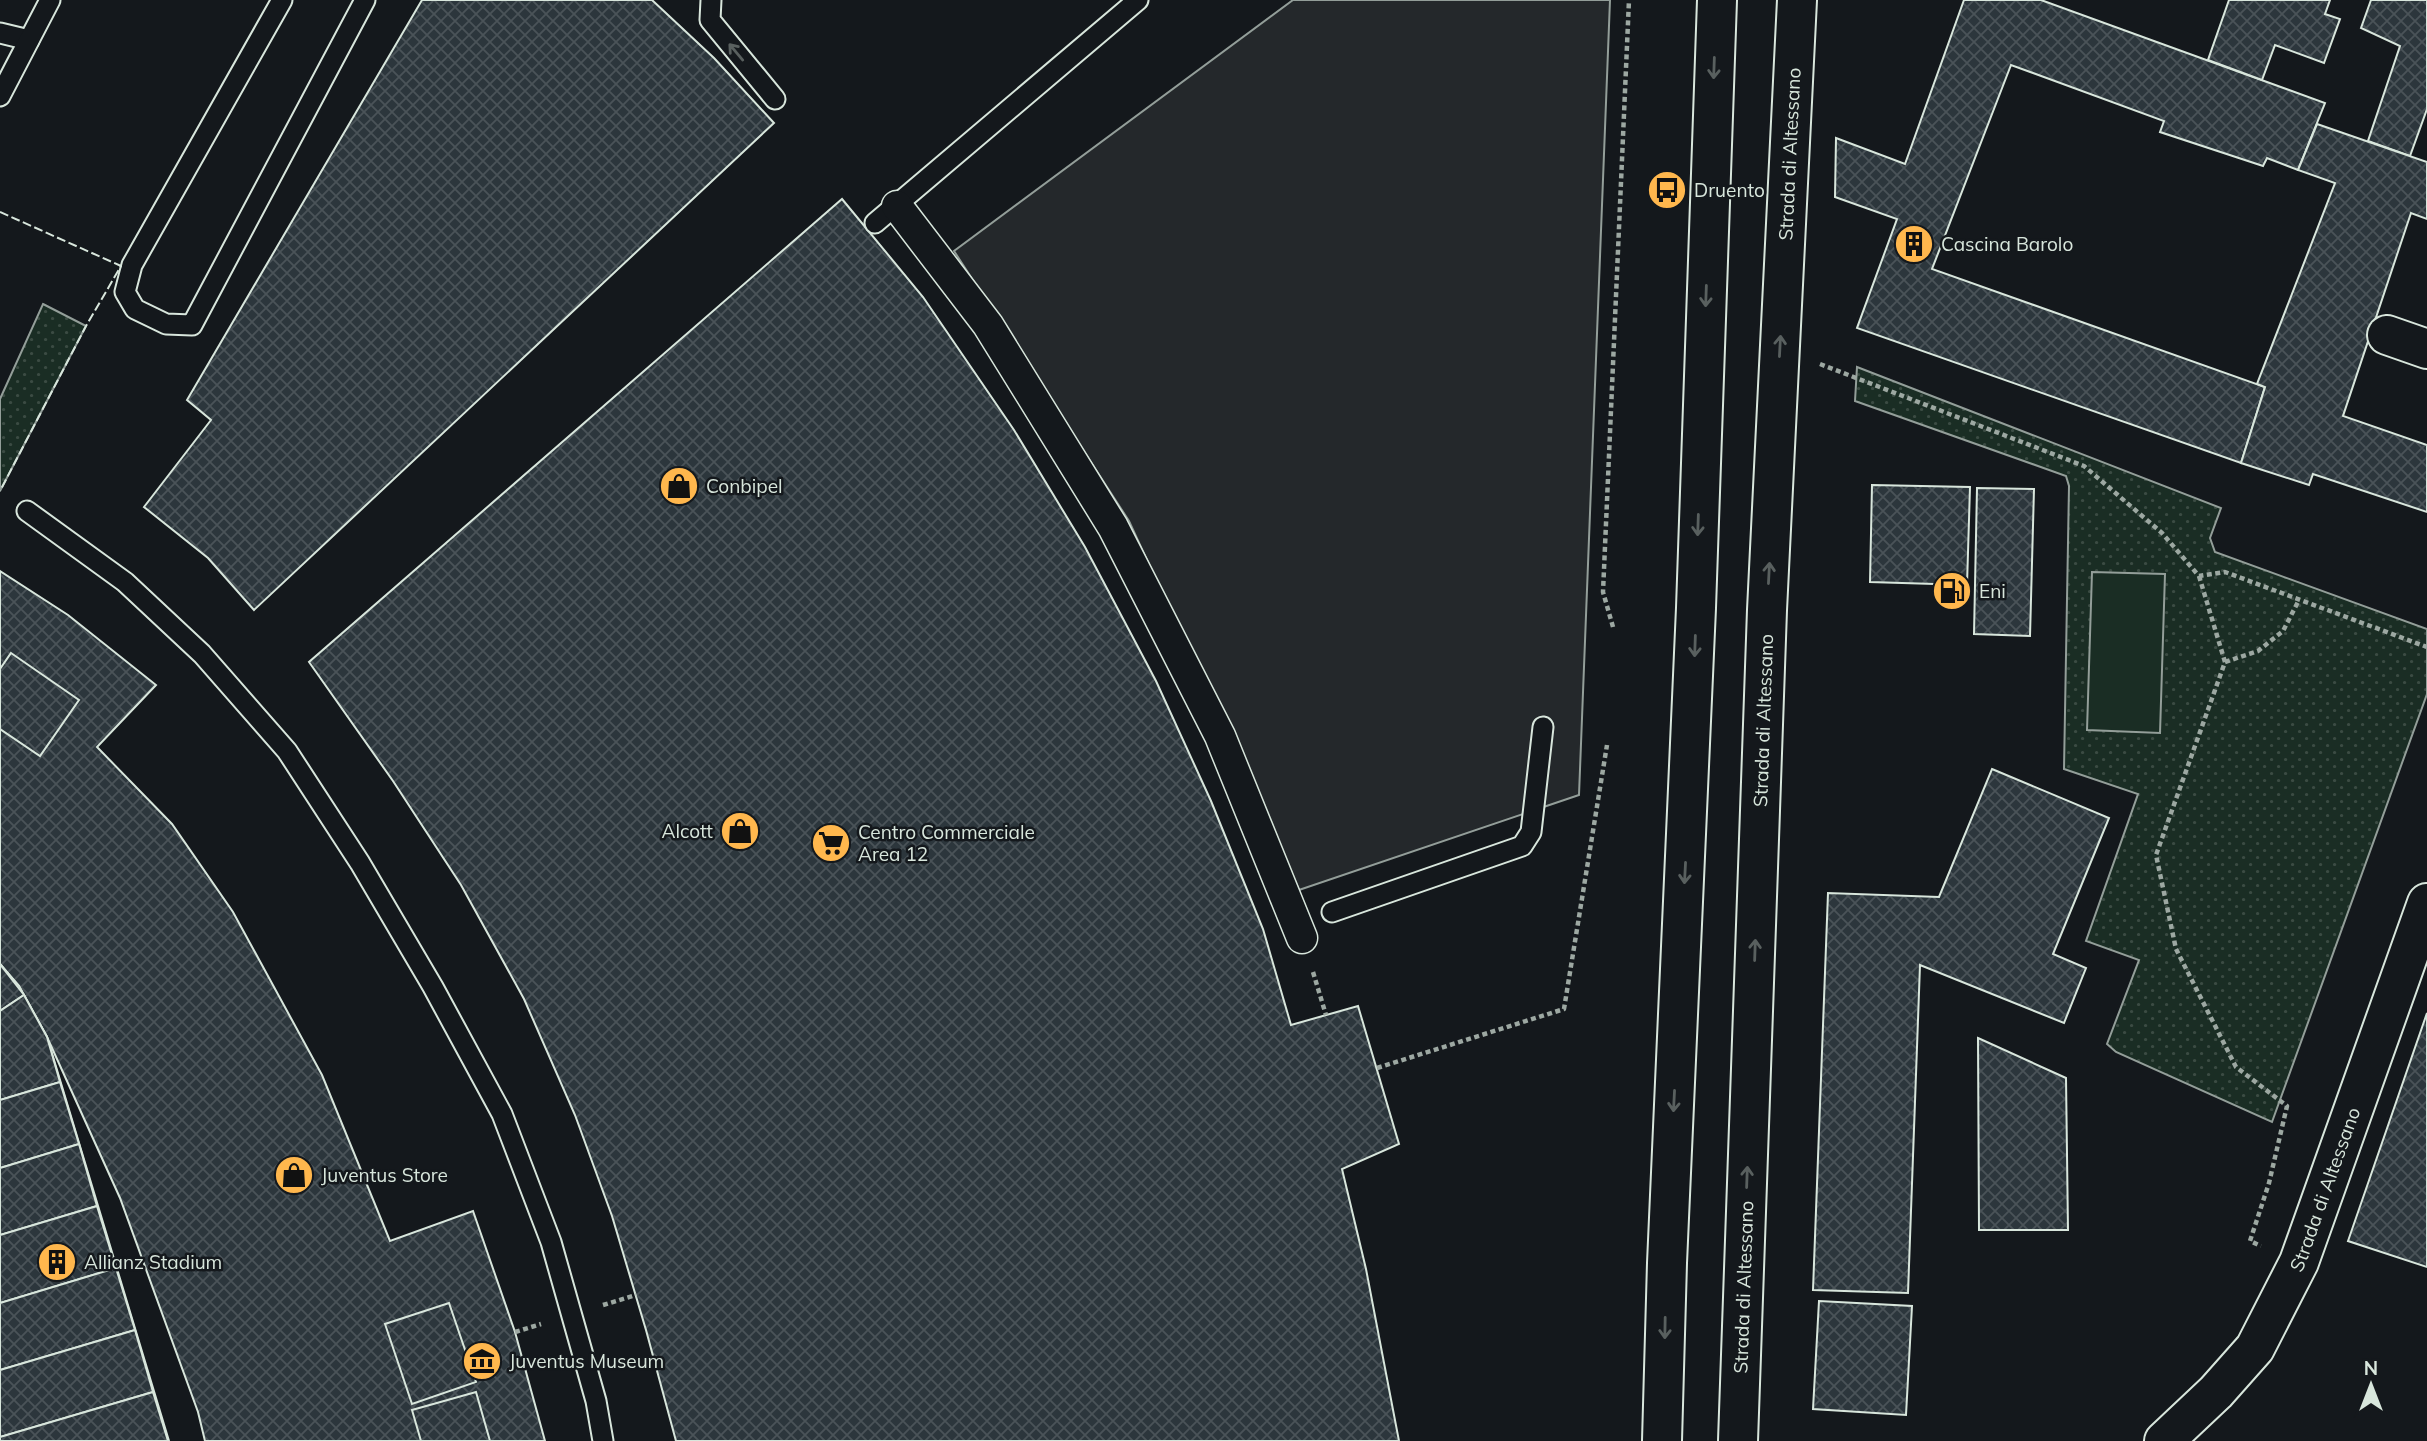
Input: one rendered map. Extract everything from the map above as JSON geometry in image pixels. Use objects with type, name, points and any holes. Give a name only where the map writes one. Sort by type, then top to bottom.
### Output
[{"type":"street","points":[[1662,1441],[1667,1263],[1696,608],[1717,0]]},
{"type":"street","name":"Strada di Altessano","points":[[1738,1441],[1767,610],[1797,0]]},
{"type":"street","points":[[886,215],[988,326],[1113,527],[1220,736],[1302,938]]},
{"type":"street","points":[[2387,335],[2427,349]]},
{"type":"street","name":"Strada di Altessano","points":[[2164,1441],[2216,1392],[2255,1348],[2299,1262],[2427,902]]},
{"type":"lane","points":[[0,96],[50,0]]},
{"type":"lane","points":[[282,0],[132,265],[125,292],[135,309],[166,324],[192,325],[365,0]]},
{"type":"lane","points":[[710,0],[710,20],[775,99]]},
{"type":"lane","points":[[886,215],[1138,0]]},
{"type":"lane","points":[[0,33],[29,40]]},
{"type":"lane","points":[[27,511],[125,582],[202,654],[287,751],[360,863],[433,987],[502,1114],[551,1242],[596,1401],[603,1441]]},
{"type":"lane","points":[[1332,912],[1522,846],[1531,832],[1543,727]]},
{"type":"path","points":[[1612,627],[1603,592],[1629,0]]},
{"type":"path","points":[[1780,349],[2084,466],[2162,533],[2199,576],[2225,662],[2155,855],[2176,949],[2236,1067],[2287,1105],[2269,1183],[2250,1241],[2299,1262]]},
{"type":"path","points":[[2199,576],[2225,572],[2427,647]]},
{"type":"path","points":[[2225,662],[2258,651],[2283,631],[2300,600]]},
{"type":"path","points":[[1377,1068],[1564,1009],[1607,745]]},
{"type":"path","points":[[1302,938],[1326,1015]]},
{"type":"green space","points":[[43,304],[86,326],[0,491],[0,399]]},
{"type":"green space","points":[[1857,367],[2221,508],[2210,538],[2215,552],[2427,629],[2427,694],[2272,1122],[2116,1052],[2107,1044],[2139,960],[2086,941],[2138,794],[2064,769],[2069,486],[2066,476],[1855,401]]},
{"type":"green space","points":[[2092,572],[2165,574],[2160,733],[2087,730]]},
{"type":"shaded area","points":[[1293,0],[1610,0],[1579,795],[1299,890],[1129,521],[954,251]]},
{"type":"building","points":[[422,0],[652,0],[714,58],[774,123],[254,610],[208,558],[144,507],[211,420],[187,400]]},
{"type":"building","name":"Cascina Barolo","points":[[1964,0],[2041,0],[2325,103],[2298,170],[2267,158],[2263,166],[2160,132],[2164,121],[2011,65],[1932,269],[2265,387],[2241,463],[1857,328],[1897,219],[1835,197],[1836,138],[1905,164]]},
{"type":"building","points":[[2229,0],[2330,0],[2325,14],[2340,19],[2324,63],[2275,45],[2262,80],[2208,60]]},
{"type":"building","points":[[2371,0],[2427,0],[2427,109],[2410,156],[2368,141],[2400,46],[2361,28]]},
{"type":"building","points":[[2317,124],[2427,162],[2427,219],[2411,213],[2343,416],[2427,445],[2427,512],[2313,474],[2309,485],[2241,463],[2265,387],[2257,384],[2335,183],[2298,170]]},
{"type":"building","name":"Centro Commerciale Area 12","points":[[842,199],[923,297],[1014,430],[1085,547],[1156,681],[1211,801],[1263,929],[1291,1025],[1358,1006],[1399,1144],[1342,1169],[1366,1269],[1399,1441],[676,1441],[612,1216],[575,1115],[524,999],[461,885],[393,781],[309,662]]},
{"type":"building","points":[[1872,485],[1970,487],[1967,585],[1870,582]]},
{"type":"building","points":[[1977,488],[2034,489],[2030,636],[1974,634]]},
{"type":"building","points":[[0,571],[68,615],[156,685],[97,747],[172,824],[233,912],[322,1075],[390,1241],[473,1211],[515,1332],[545,1441],[205,1441],[198,1412],[120,1198],[47,1037],[19,986],[0,964]]},
{"type":"building","points":[[11,653],[79,700],[40,756],[0,729],[0,669]]},
{"type":"building","points":[[1992,769],[2109,818],[2053,954],[2086,968],[2064,1023],[1920,965],[1908,1293],[1813,1290],[1828,893],[1939,897]]},
{"type":"building","name":"Allianz Stadium","points":[[0,964],[19,986],[47,1037],[169,1441],[0,1441]]},
{"type":"building","points":[[0,964],[24,995],[0,1011]]},
{"type":"building","points":[[24,995],[47,1037],[60,1082],[0,1100],[0,1011]]},
{"type":"building","points":[[2427,1013],[2427,1267],[2348,1241]]},
{"type":"building","points":[[1978,1038],[2066,1078],[2068,1230],[1979,1230]]},
{"type":"building","points":[[60,1082],[79,1144],[0,1168],[0,1100]]},
{"type":"building","points":[[79,1144],[97,1206],[0,1235],[0,1168]]},
{"type":"building","points":[[97,1206],[116,1268],[0,1303],[0,1235]]},
{"type":"building","points":[[116,1268],[135,1330],[0,1370],[0,1303]]},
{"type":"building","points":[[1819,1301],[1912,1306],[1906,1415],[1813,1409]]},
{"type":"building","points":[[449,1303],[476,1382],[412,1404],[385,1324]]},
{"type":"building","points":[[135,1330],[153,1392],[0,1437],[0,1370]]},
{"type":"building","points":[[153,1392],[168,1441],[0,1441],[0,1437]]},
{"type":"building","points":[[476,1392],[490,1441],[421,1441],[412,1410]]},
{"type":"fence","points":[[0,212],[121,266],[86,326],[0,491]]},
{"type":"place","name":"Druento","points":[[1667,190]]},
{"type":"place","name":"Cascina Barolo","points":[[1914,244]]},
{"type":"place","name":"Conbipel","points":[[679,486]]},
{"type":"place","name":"Eni","points":[[1952,591]]},
{"type":"place","name":"Alcott","points":[[740,831]]},
{"type":"place","name":"Centro Commerciale Area 12","points":[[831,843]]},
{"type":"place","name":"Juventus Store","points":[[294,1175]]},
{"type":"place","name":"Allianz Stadium","points":[[57,1262]]},
{"type":"place","name":"Juventus Museum","points":[[482,1361]]}]
